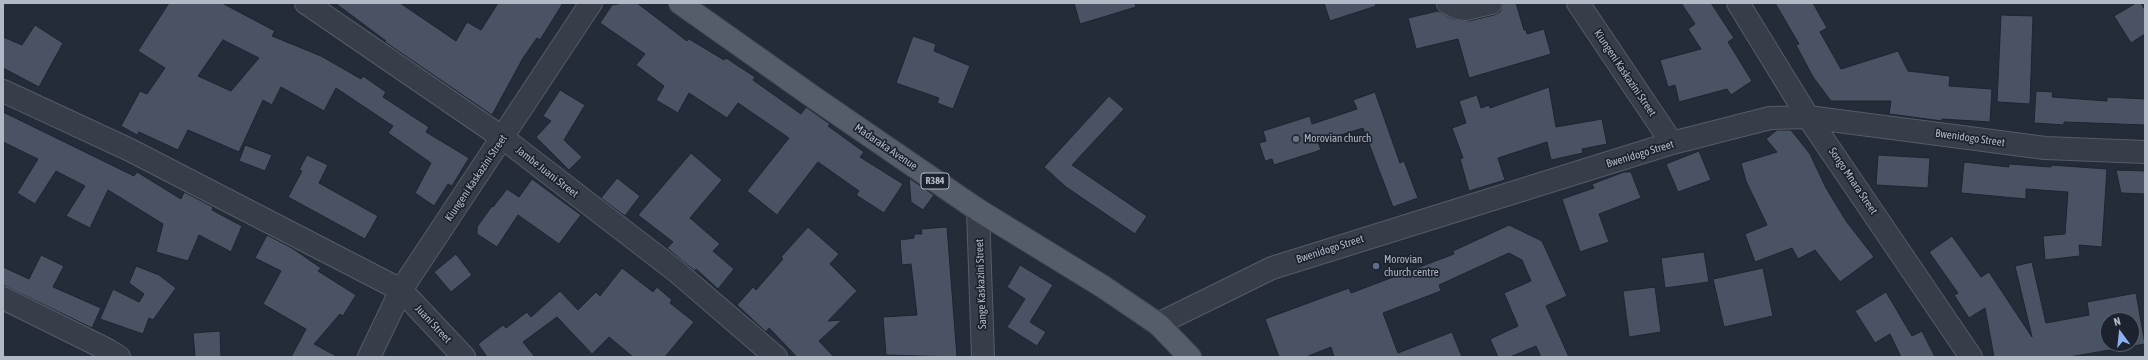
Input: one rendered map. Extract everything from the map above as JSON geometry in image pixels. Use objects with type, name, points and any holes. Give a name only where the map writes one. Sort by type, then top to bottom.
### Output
[{"type":"main road","name":"Madaraka Avenue","points":[[680,3],[816,99],[978,210],[1102,286],[1158,324],[1190,357]]},
{"type":"street","name":"Jambe Juani Street","points":[[306,3],[503,138],[676,271],[776,357]]},
{"type":"street","name":"Kiungeni Kaskazini Street","points":[[369,357],[401,290],[591,3]]},
{"type":"street","points":[[1448,3],[1458,8],[1466,9],[1491,3]]},
{"type":"street","name":"Kiungeni Kaskazini Street","points":[[1578,3],[1672,144]]},
{"type":"street","name":"Songo Mnara Street","points":[[1738,3],[1808,117],[1971,357]]},
{"type":"street","name":"Juani Street","points":[[3,91],[130,150],[401,290],[464,357]]},
{"type":"street","name":"Bwenidogo Street","points":[[1158,324],[1272,268],[1672,144],[1770,118],[1808,117],[2045,148],[2145,152]]},
{"type":"street","name":"Sange Kaskazini Street","points":[[978,210],[983,357]]},
{"type":"street","points":[[3,298],[108,350],[119,357]]},
{"type":"building","points":[[169,3],[222,3],[275,31],[272,36],[321,56],[361,79],[363,76],[386,92],[383,97],[429,127],[426,132],[469,158],[452,186],[448,184],[434,206],[415,193],[431,163],[388,133],[393,126],[336,88],[324,111],[281,87],[272,105],[263,100],[239,152],[188,130],[178,150],[139,132],[137,135],[121,126],[140,91],[147,94],[165,68],[138,51]],"holes":[[[223,40],[259,58],[231,91],[198,76]]]},
{"type":"building","points":[[335,3],[400,3],[456,41],[467,22],[481,30],[498,3],[563,3],[540,40],[537,38],[523,58],[492,115],[385,42],[386,41]]},
{"type":"building","points":[[637,3],[687,41],[689,39],[724,60],[726,58],[755,77],[753,80],[801,114],[806,107],[830,124],[828,126],[864,152],[860,157],[903,184],[884,213],[856,195],[859,191],[818,162],[777,215],[747,191],[789,138],[738,103],[727,118],[689,93],[678,113],[656,100],[664,86],[636,65],[645,54],[600,23],[612,5]]},
{"type":"building","points":[[1074,3],[1135,3],[1136,7],[1080,24]]},
{"type":"building","points":[[1324,3],[1375,3],[1376,6],[1330,21]]},
{"type":"building","points":[[1503,3],[1516,3],[1524,30],[1526,30],[1527,34],[1544,29],[1551,54],[1469,78],[1458,39],[1416,49],[1408,18],[1438,11],[1453,19],[1469,21],[1494,15],[1500,12]]},
{"type":"building","points":[[1681,3],[1711,3],[1734,38],[1728,42],[1752,81],[1731,95],[1727,89],[1679,102],[1675,85],[1668,87],[1660,60],[1701,49],[1688,29],[1695,24]]},
{"type":"building","points":[[1775,3],[1813,3],[1827,28],[1820,32],[1841,69],[1898,51],[1908,71],[1950,76],[1949,86],[1992,89],[1990,122],[1942,119],[1942,121],[1889,114],[1891,101],[1831,101],[1813,77],[1796,45],[1799,44]]},
{"type":"building","points":[[2136,3],[2141,3],[2145,10],[2145,34],[2131,43],[2114,16]]},
{"type":"building","points":[[2001,15],[2033,16],[2030,104],[1997,102]]},
{"type":"building","points":[[35,25],[63,43],[39,87],[3,68],[3,37],[22,45]]},
{"type":"building","points":[[913,36],[936,44],[934,51],[970,66],[953,109],[937,103],[939,98],[896,83]]},
{"type":"building","points":[[1549,87],[1556,127],[1602,119],[1607,144],[1582,149],[1583,153],[1551,160],[1547,142],[1498,158],[1505,180],[1469,191],[1460,159],[1463,158],[1452,128],[1466,123],[1459,101],[1477,95],[1481,108],[1489,105],[1490,108]]},
{"type":"building","points":[[560,90],[585,105],[564,140],[582,157],[569,170],[536,137],[551,121],[543,116]]},
{"type":"building","points":[[2036,91],[2053,92],[2052,97],[2107,101],[2107,97],[2145,99],[2145,125],[2064,122],[2064,125],[2034,123]]},
{"type":"building","points":[[1375,92],[1400,163],[1404,161],[1418,198],[1393,207],[1363,128],[1318,142],[1321,150],[1274,165],[1272,159],[1265,161],[1259,143],[1266,141],[1263,131],[1310,116],[1312,124],[1357,109],[1353,100]]},
{"type":"building","points":[[1109,96],[1124,109],[1072,165],[1147,216],[1135,234],[1066,187],[1044,167]]},
{"type":"building","points":[[3,112],[134,176],[137,172],[181,199],[184,192],[213,207],[212,210],[242,226],[231,252],[199,235],[188,261],[156,252],[163,224],[108,190],[90,228],[66,216],[85,186],[56,171],[35,204],[17,193],[38,159],[3,142]]},
{"type":"building","points":[[1777,130],[1791,130],[1810,154],[1826,188],[1846,221],[1874,257],[1840,282],[1815,250],[1798,259],[1792,248],[1755,262],[1745,234],[1767,225],[1746,181],[1741,163],[1777,152],[1766,139]]},
{"type":"building","points":[[245,145],[272,155],[265,171],[239,161]]},
{"type":"building","points":[[1699,151],[1711,180],[1678,192],[1666,164]]},
{"type":"building","points":[[691,153],[722,180],[690,218],[720,244],[713,251],[734,269],[718,289],[696,269],[695,271],[667,248],[673,242],[638,215]]},
{"type":"building","points":[[307,155],[328,165],[319,183],[378,216],[365,239],[288,197],[302,171],[299,170]]},
{"type":"building","points":[[1878,155],[1930,158],[1928,188],[1876,185]]},
{"type":"building","points":[[1964,162],[2009,167],[2009,164],[2107,169],[2102,247],[2079,245],[2080,256],[2045,260],[2043,236],[2065,234],[2068,192],[2026,189],[2026,199],[1961,193]]},
{"type":"building","points":[[2116,170],[2145,171],[2145,194],[2121,193]]},
{"type":"building","points":[[1624,172],[1631,172],[1641,198],[1599,214],[1609,242],[1580,252],[1562,199],[1594,188],[1592,184]]},
{"type":"building","points":[[617,178],[640,196],[625,216],[601,198]]},
{"type":"building","points":[[909,178],[934,195],[923,210],[911,202]]},
{"type":"building","points":[[532,179],[581,215],[559,244],[518,215],[497,247],[477,234],[477,227],[492,206],[493,207],[507,189],[519,197]]},
{"type":"building","points":[[1509,225],[1542,241],[1567,296],[1546,306],[1569,357],[1541,357],[1536,346],[1510,357],[1498,357],[1490,339],[1518,326],[1504,293],[1531,281],[1522,260],[1509,253],[1439,285],[1441,291],[1383,313],[1398,353],[1452,332],[1462,357],[1334,357],[1331,347],[1306,357],[1279,357],[1265,319],[1349,288],[1351,293],[1454,254],[1453,251]]},
{"type":"building","points":[[808,227],[839,254],[830,264],[857,291],[828,321],[842,320],[819,341],[834,357],[797,357],[769,328],[766,332],[737,305],[753,287],[756,290],[783,259],[781,257]]},
{"type":"building","points":[[947,227],[957,357],[886,355],[883,317],[917,315],[911,264],[902,265],[900,240],[914,238],[914,234],[922,234],[921,229]]},
{"type":"building","points":[[267,235],[292,248],[321,268],[318,271],[356,295],[343,316],[340,314],[314,344],[338,357],[291,357],[306,329],[263,304],[281,271],[255,258]]},
{"type":"building","points":[[1952,236],[1981,277],[1989,272],[2032,337],[2015,266],[2032,262],[2046,323],[2089,315],[2087,302],[2136,293],[2139,312],[2100,312],[2100,352],[2069,357],[1994,357],[1985,308],[1969,318],[1954,295],[1958,293],[1929,252]]},
{"type":"building","points":[[1704,252],[1709,282],[1665,288],[1661,258]]},
{"type":"building","points":[[456,254],[472,275],[451,292],[434,272]]},
{"type":"building","points":[[41,255],[64,266],[53,287],[101,308],[92,328],[3,285],[3,267],[29,279]]},
{"type":"building","points":[[1020,265],[1053,285],[1030,322],[1046,332],[1037,346],[1007,327],[1025,299],[1007,287]]},
{"type":"building","points":[[136,266],[159,275],[176,288],[153,320],[149,318],[143,334],[100,319],[113,289],[139,302],[144,294],[129,283]]},
{"type":"building","points":[[622,268],[653,292],[657,287],[672,300],[670,303],[694,322],[665,357],[633,357],[609,337],[592,354],[557,317],[523,342],[535,357],[487,357],[478,344],[503,325],[506,328],[527,312],[531,317],[560,291],[578,310],[596,292],[600,296]]},
{"type":"building","points":[[1763,268],[1773,316],[1724,327],[1713,279]]},
{"type":"building","points":[[1655,287],[1661,332],[1629,337],[1623,291]]},
{"type":"building","points":[[1886,292],[1912,336],[1922,331],[1935,357],[1901,357],[1890,334],[1875,343],[1855,311]]},
{"type":"building","points":[[2140,316],[2145,344],[2140,345]]},
{"type":"building","points":[[220,331],[221,357],[195,357],[193,333]]},
{"type":"place","name":"Morovian church","points":[[1296,139]]},
{"type":"place","name":"Morovian church centre","points":[[1376,266]]}]
